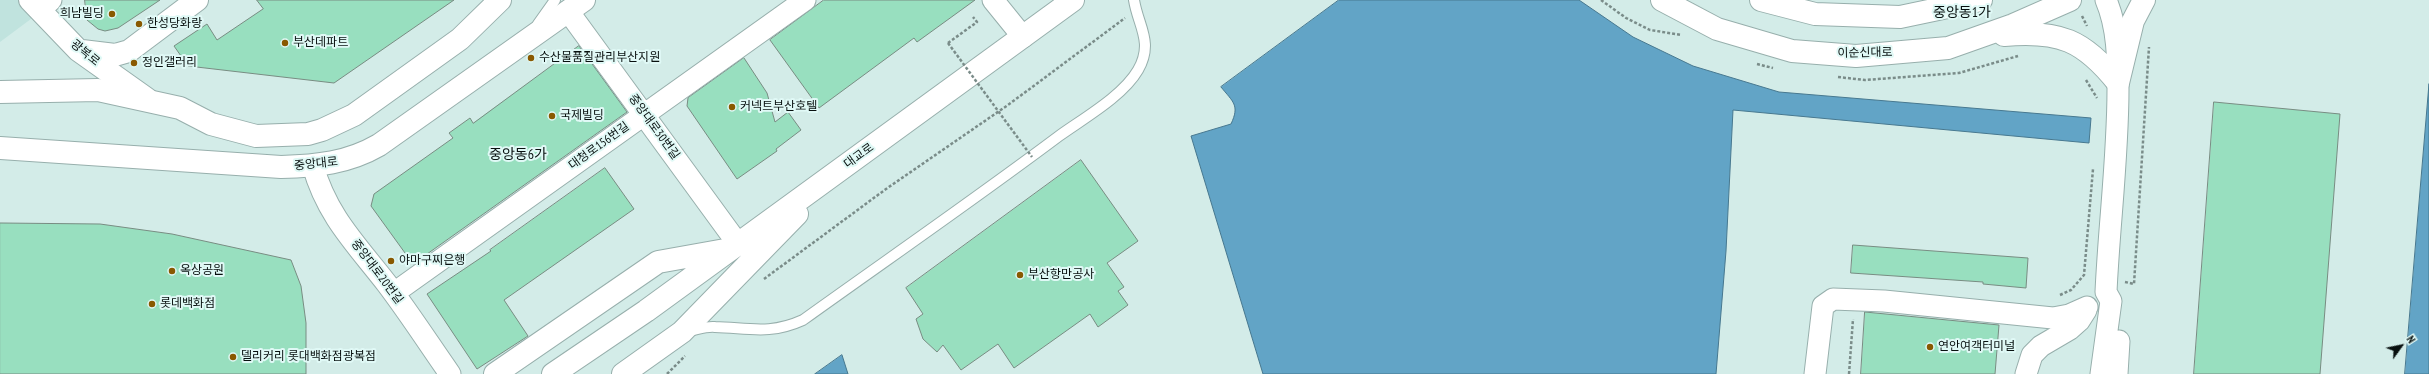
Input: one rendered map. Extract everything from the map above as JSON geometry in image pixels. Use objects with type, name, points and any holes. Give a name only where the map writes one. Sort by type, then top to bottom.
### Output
[{"type":"main road","points":[[78,50],[115,55],[129,51],[197,0]]},
{"type":"main road","points":[[0,92],[98,90],[147,99],[180,108],[210,124],[256,136],[308,134],[322,130],[354,115],[460,39],[500,0]]},
{"type":"main road","name":"대교로","points":[[553,374],[646,311],[1073,0]]},
{"type":"main road","name":"이순신대로","points":[[1662,0],[1717,29],[1792,51],[1856,56],[1948,48],[2070,0]]},
{"type":"main road","points":[[1761,0],[1815,14],[1900,17],[1981,0]]},
{"type":"main road","points":[[2118,83],[2133,22],[2144,0]]},
{"type":"main road","name":"광복로","points":[[40,3],[78,50],[147,99]]},
{"type":"main road","name":"중앙대로","points":[[0,148],[281,167],[313,166],[347,160],[379,145],[528,39],[569,4]]},
{"type":"main road","points":[[1979,37],[2032,32],[2074,43],[2103,65],[2118,83]]},
{"type":"main road","points":[[0,159],[30,150]]},
{"type":"main road","points":[[623,374],[682,332],[835,173]]},
{"type":"main road","points":[[495,374],[658,262],[734,247]]},
{"type":"street","name":"대청로156번길","points":[[394,293],[805,0]]},
{"type":"street","points":[[993,0],[1023,37]]},
{"type":"street","points":[[2101,374],[2108,291],[2117,143],[2118,83],[2118,56],[2111,12],[2106,0]]},
{"type":"street","name":"중앙대로30번길","points":[[569,4],[734,247]]},
{"type":"street","name":"중앙대로20번길","points":[[313,166],[319,186],[333,215],[394,293],[450,374]]},
{"type":"street","points":[[1815,374],[1823,306],[1833,299],[1884,301],[2053,318],[2069,316],[2087,307],[2108,291]]},
{"type":"street","points":[[2108,291],[2120,323],[2117,374]]},
{"type":"street","points":[[2026,374],[2032,355],[2041,346],[2070,329],[2079,321],[2087,307]]},
{"type":"lane","points":[[682,332],[714,327],[766,330],[785,328],[802,320],[1032,157],[1123,88],[1138,70],[1145,51],[1144,31],[1135,5]]},
{"type":"path","points":[[762,281],[886,189],[1008,105],[1135,5]]},
{"type":"path","points":[[973,17],[977,22],[948,43],[1032,157]]},
{"type":"path","points":[[2084,275],[2108,291],[2134,284],[2150,39]]},
{"type":"path","points":[[2086,79],[2097,96],[2097,103]]},
{"type":"path","points":[[2055,297],[2071,290],[2084,275],[2094,165]]},
{"type":"path","points":[[1849,374],[1854,315]]},
{"type":"path","points":[[667,374],[687,354]]},
{"type":"shaded area","points":[[0,0],[27,0],[39,13],[0,42]]},
{"type":"water","points":[[1339,0],[1579,0],[1633,37],[1693,66],[1779,92],[2091,118],[2089,143],[1733,110],[1726,251],[1716,374],[1263,374],[1191,136],[1231,124],[1235,112],[1234,104],[1221,87]]},
{"type":"water","points":[[2429,84],[2429,374],[2405,374]]},
{"type":"water","points":[[842,355],[848,374],[815,374]]},
{"type":"building","name":"희남빌딩","points":[[85,0],[160,0],[118,28],[105,31],[98,29],[87,20]]},
{"type":"building","name":"부산데파트","points":[[257,0],[454,0],[334,83],[188,66],[174,46],[207,24],[217,40],[263,9]]},
{"type":"building","points":[[824,0],[975,0],[917,42],[914,38],[819,108],[770,40]]},
{"type":"building","points":[[579,46],[627,112],[413,264],[371,206],[374,194],[453,138],[449,133],[470,118],[473,123]]},
{"type":"building","points":[[744,58],[767,93],[775,122],[788,112],[801,130],[776,149],[777,151],[737,179],[687,106],[688,98]]},
{"type":"building","points":[[2214,102],[2340,114],[2320,374],[2194,374]]},
{"type":"building","name":"부산항만공사","points":[[1081,160],[1138,241],[1107,263],[1124,287],[1118,291],[1128,305],[1098,327],[1090,314],[1014,368],[998,344],[961,370],[943,345],[937,352],[923,339],[916,319],[923,314],[906,288]]},
{"type":"building","points":[[605,168],[634,209],[504,300],[528,336],[477,369],[427,294],[491,251],[490,250]]},
{"type":"building","name":"롯데백화점","points":[[0,223],[100,224],[172,234],[291,260],[301,286],[306,323],[306,374],[0,374]]},
{"type":"building","points":[[1853,245],[2028,258],[2026,288],[1983,284],[1983,282],[1851,273]]},
{"type":"building","name":"연안여객터미널","points":[[1865,312],[1999,325],[1995,374],[1861,374]]},
{"type":"place","name":"희남빌딩","points":[[112,14]]},
{"type":"place","name":"한성당화랑","points":[[139,24]]},
{"type":"place","name":"부산데파트","points":[[285,43]]},
{"type":"place","name":"수산물품질관리부산지원","points":[[531,58]]},
{"type":"place","name":"정인갤러리","points":[[134,63]]},
{"type":"place","name":"커넥트부산호텔","points":[[732,107]]},
{"type":"place","name":"국제빌딩","points":[[552,116]]},
{"type":"place","name":"야마구찌은행","points":[[391,261]]},
{"type":"place","name":"옥상공원","points":[[172,271]]},
{"type":"place","name":"부산항만공사","points":[[1020,275]]},
{"type":"place","name":"롯데백화점","points":[[152,304]]},
{"type":"place","name":"연안여객터미널","points":[[1930,347]]},
{"type":"place","name":"델리커리 롯대백화점광복점","points":[[233,357]]},
{"type":"district","name":"중앙동1가","points":[[1962,13]]},
{"type":"district","name":"중앙동6가","points":[[518,155]]}]
